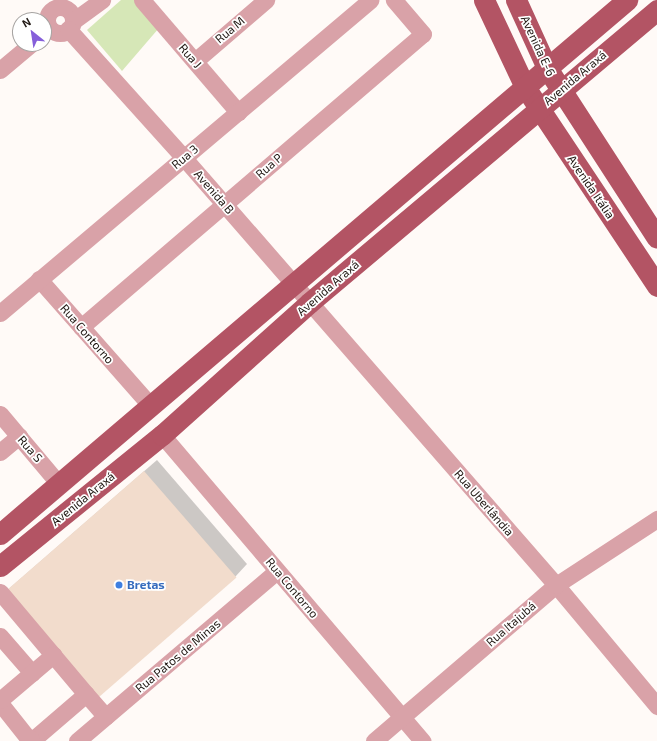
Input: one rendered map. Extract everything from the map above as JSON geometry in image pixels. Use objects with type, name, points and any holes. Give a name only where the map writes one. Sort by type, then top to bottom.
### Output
[{"type":"main road","points":[[484,0],[525,87]]},
{"type":"main road","name":"Avenida E-6","points":[[516,0],[547,68],[560,90]]},
{"type":"main road","points":[[0,534],[627,0]]},
{"type":"main road","name":"Avenida Araxá","points":[[0,566],[162,435],[309,303],[560,90],[657,10]]},
{"type":"main road","name":"Avenida Itália","points":[[525,87],[657,286]]},
{"type":"main road","points":[[560,90],[657,238]]},
{"type":"street","points":[[53,13],[59,32],[71,25],[102,0]]},
{"type":"street","name":"Rua J","points":[[142,0],[238,112]]},
{"type":"street","name":"Rua M","points":[[195,61],[266,0]]},
{"type":"street","name":"Rua 3","points":[[0,313],[370,0]]},
{"type":"street","name":"Rua P","points":[[82,327],[423,34],[394,0]]},
{"type":"street","name":"Avenida B","points":[[53,13],[70,11],[71,25],[309,303]]},
{"type":"street","points":[[0,70],[21,52]]},
{"type":"street","name":"Rua Contorno","points":[[39,279],[151,406]]},
{"type":"street","name":"Rua Uberlândia","points":[[309,303],[556,585],[657,706]]},
{"type":"street","name":"Rua S","points":[[0,414],[59,484]]},
{"type":"street","name":"Rua Contorno","points":[[162,435],[422,741]]},
{"type":"street","points":[[0,452],[19,436]]},
{"type":"street","name":"Rua Itajubá","points":[[374,741],[556,585],[657,519]]},
{"type":"street","name":"Rua Patos de Minas","points":[[78,741],[278,571]]},
{"type":"street","points":[[0,592],[106,717]]},
{"type":"street","points":[[0,636],[29,676]]},
{"type":"street","points":[[53,655],[0,702],[27,737],[31,739],[36,737],[86,694]]},
{"type":"green space","points":[[121,0],[137,0],[159,28],[122,71],[87,30]]},
{"type":"building","name":"Bretas","points":[[144,471],[237,577],[96,699],[4,593]]},
{"type":"place","name":"Bretas","points":[[119,585]]}]
